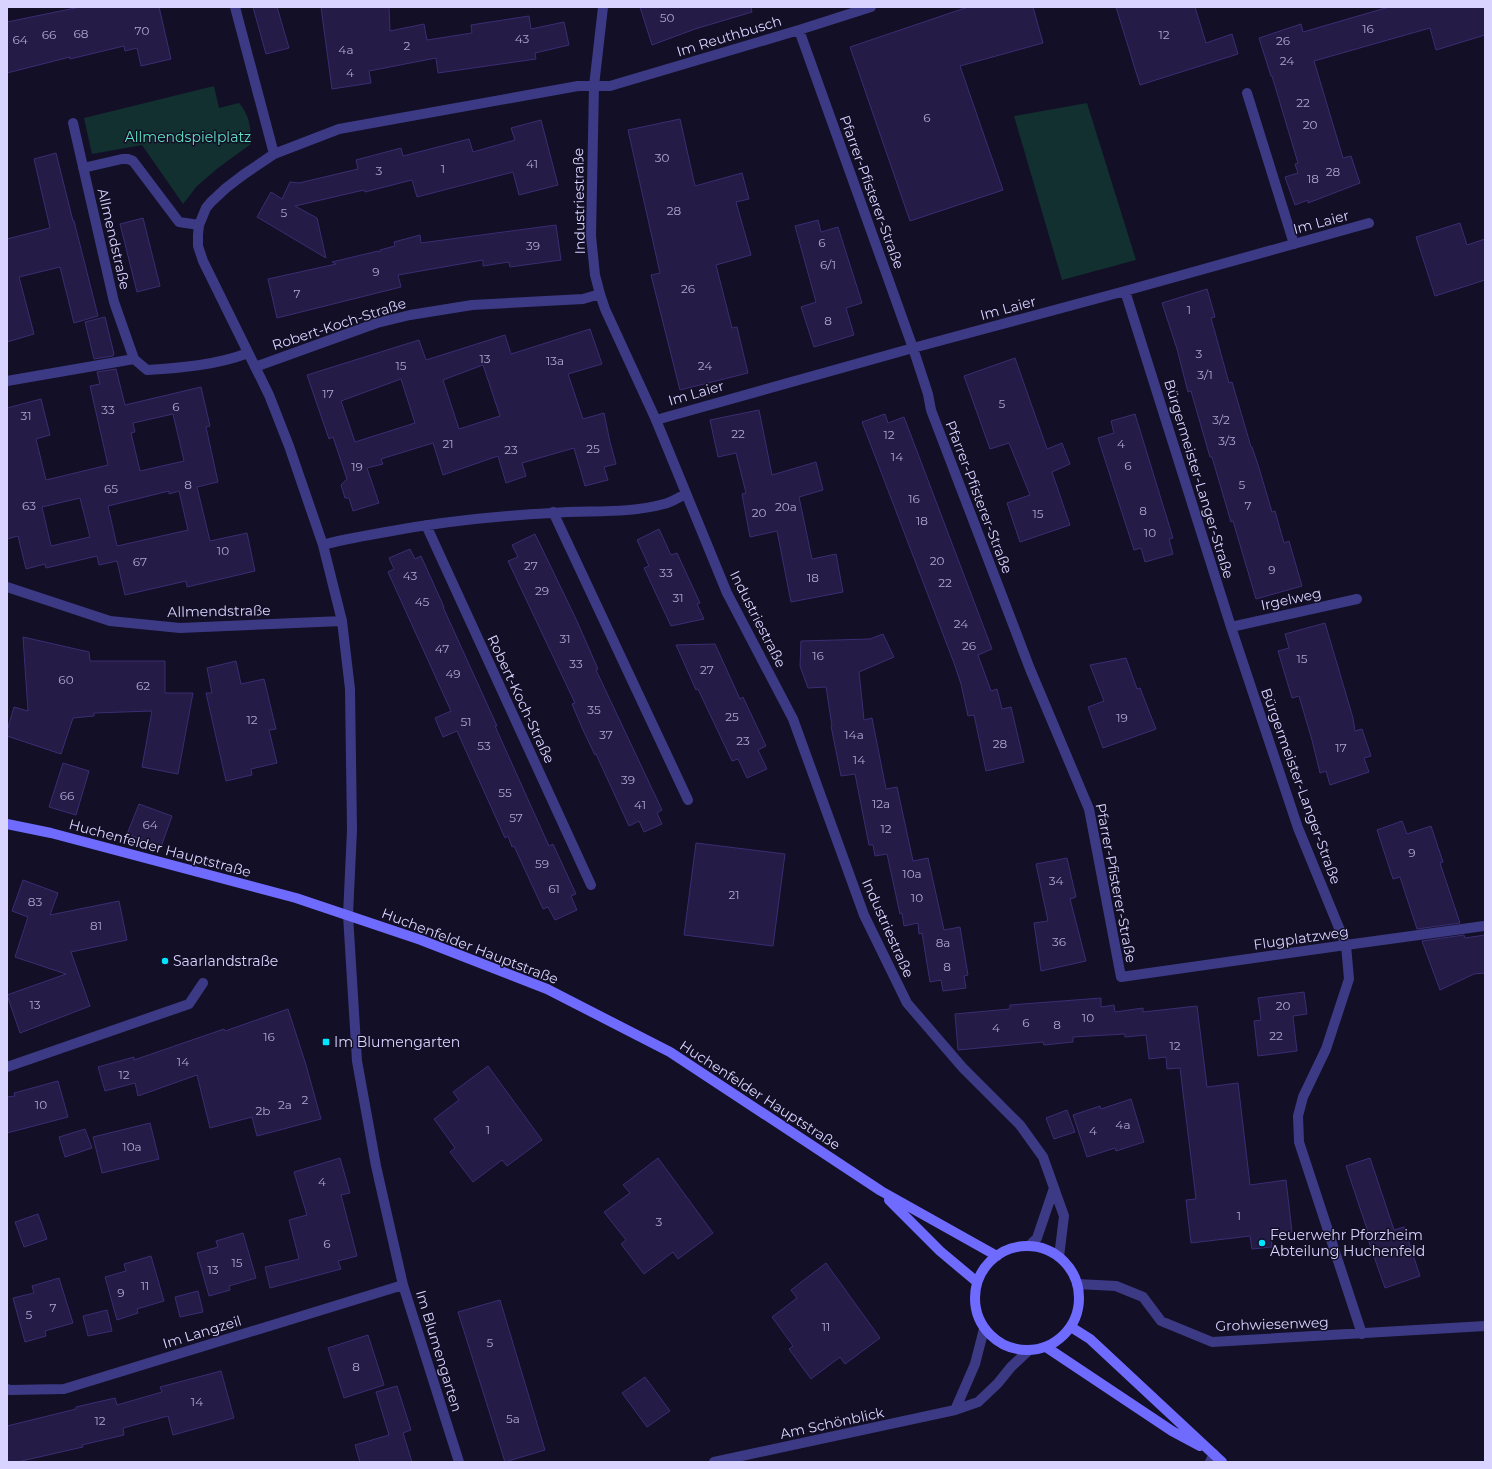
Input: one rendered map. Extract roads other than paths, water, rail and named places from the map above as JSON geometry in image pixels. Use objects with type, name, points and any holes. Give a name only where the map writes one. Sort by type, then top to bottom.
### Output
[{"type":"main road","name":"Huchenfelder Hauptstraße","points":[[7,824],[51,833],[148,858],[231,882],[296,898],[421,940],[547,989],[670,1052],[881,1191],[997,1256]]},
{"type":"main road","name":"Huchenfelder Hauptstraße","points":[[881,1191],[940,1251],[977,1282]]},
{"type":"main road","points":[[1030,1245],[1059,1257],[1070,1269],[1077,1284],[1079,1299],[1077,1314],[1072,1327],[1061,1338],[1046,1347],[1028,1351],[1010,1348],[996,1340],[984,1329],[977,1314],[975,1298],[977,1282],[985,1267],[997,1256],[1012,1249],[1030,1245]]},
{"type":"main road","points":[[1072,1327],[1090,1339],[1212,1458]]},
{"type":"main road","points":[[1046,1347],[1212,1458],[1222,1462]]},
{"type":"street","points":[[235,7],[274,154]]},
{"type":"street","name":"Industriestraße","points":[[603,7],[594,86],[591,236],[595,274],[608,316],[656,420],[727,593],[793,719],[864,915],[907,1003],[963,1068],[1020,1125],[1042,1157],[1064,1216],[1059,1257]]},
{"type":"street","name":"Im Reuthbusch","points":[[594,86],[610,86],[800,30],[871,7]]},
{"type":"street","name":"Pfarrer-Pfisterer-Straße","points":[[800,30],[913,348],[928,394],[931,410],[1030,669],[1089,809],[1121,977]]},
{"type":"street","points":[[348,915],[352,830],[350,689],[342,621],[323,545],[289,446],[255,367],[203,261],[198,246],[199,225],[206,208],[219,194],[243,175],[274,154],[317,137],[346,127],[578,86],[594,86]]},
{"type":"street","points":[[1247,93],[1294,244]]},
{"type":"street","name":"Allmendstraße","points":[[73,123],[114,302],[134,358]]},
{"type":"street","points":[[83,168],[128,159],[133,162],[179,222],[199,225]]},
{"type":"street","name":"Im Laier","points":[[656,420],[1369,223]]},
{"type":"street","name":"Bürgermeister-Langer-Straße","points":[[1125,291],[1231,627],[1298,828],[1346,945],[1349,979],[1326,1049],[1303,1097],[1298,1116],[1299,1142],[1362,1334]]},
{"type":"street","name":"Robert-Koch-Straße","points":[[255,367],[377,324],[410,315],[472,305],[583,299],[600,294]]},
{"type":"street","points":[[7,381],[134,358],[147,370],[177,369],[236,357],[248,353]]},
{"type":"street","points":[[323,545],[337,541],[426,525],[553,512],[614,512],[641,509],[666,504],[686,494]]},
{"type":"street","points":[[553,512],[688,800]]},
{"type":"street","name":"Robert-Koch-Straße","points":[[426,525],[592,885]]},
{"type":"street","name":"Allmendstraße","points":[[7,587],[110,621],[180,628],[342,621]]},
{"type":"street","name":"Irgelweg","points":[[1231,627],[1357,599]]},
{"type":"street","name":"Im Blumengarten","points":[[348,915],[357,1061],[376,1166],[403,1285],[459,1462]]},
{"type":"street","name":"Flugplatzweg","points":[[1121,977],[1484,926]]},
{"type":"street","points":[[7,1067],[189,1004],[203,983]]},
{"type":"street","points":[[1030,1245],[1037,1238],[1054,1188]]},
{"type":"street","name":"Grohwiesenweg","points":[[1077,1284],[1116,1286],[1143,1297],[1161,1321],[1212,1342],[1485,1326]]},
{"type":"street","name":"Im Langzeil","points":[[7,1389],[64,1389],[403,1285]]},
{"type":"street","points":[[955,1410],[975,1364],[984,1329]]},
{"type":"street","name":"Am Schönblick","points":[[714,1462],[955,1410],[978,1402],[998,1383],[1010,1367],[1028,1351]]},
{"type":"place","name":"Saarlandstraße","points":[[165,961]]},
{"type":"place","name":"Im Blumengarten","points":[[326,1042]]},
{"type":"place","name":"Feuerwehr Pforzheim Abteilung Huchenfeld","points":[[1262,1243]]},
{"type":"park label","name":"Allmendspielplatz","points":[[188,137]]}]
